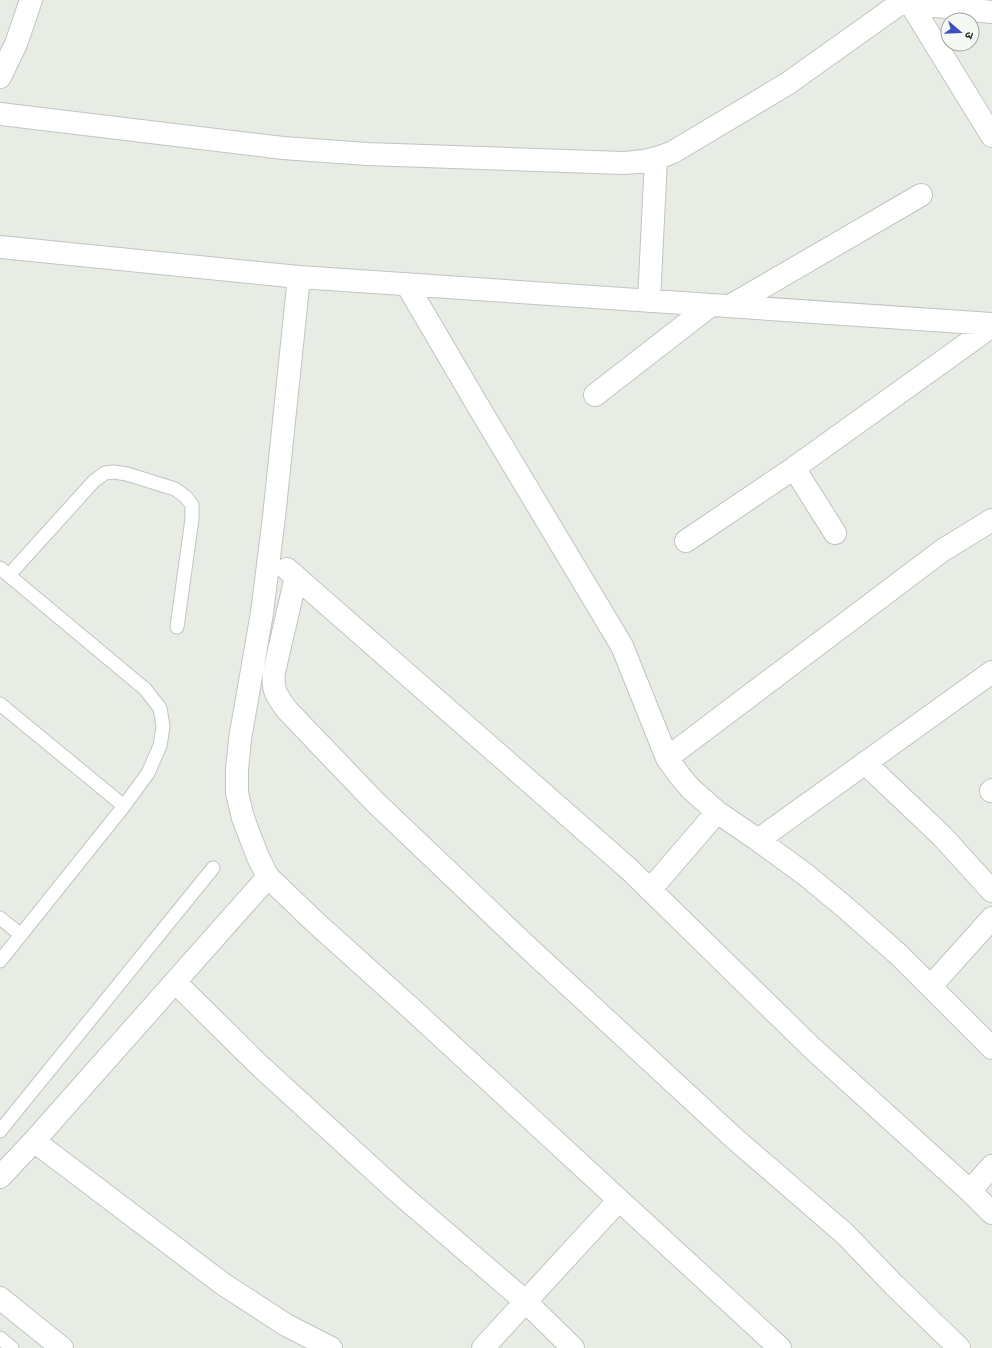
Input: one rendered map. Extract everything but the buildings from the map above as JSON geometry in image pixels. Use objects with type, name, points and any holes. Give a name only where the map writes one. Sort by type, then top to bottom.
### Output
[{"type":"street","points":[[0,77],[16,44],[31,0]]},
{"type":"street","points":[[0,114],[283,148],[368,154],[623,163],[642,162],[656,159],[673,152],[787,84],[898,2],[992,12]]},
{"type":"street","points":[[898,2],[992,136]]},
{"type":"street","points":[[649,301],[656,159]]},
{"type":"street","points":[[595,395],[721,305],[921,195]]},
{"type":"street","points":[[0,247],[299,277],[721,305],[992,325]]},
{"type":"street","points":[[299,277],[270,554],[262,613],[240,740],[237,770],[237,793],[243,818],[258,857],[268,877],[315,922],[780,1348]]},
{"type":"street","points":[[407,285],[622,646],[667,758],[691,789],[717,812],[806,875],[899,954],[992,1048]]},
{"type":"street","points":[[686,540],[794,468],[992,325]]},
{"type":"street","points":[[794,468],[835,533]]},
{"type":"street","points":[[667,758],[943,550],[992,520]]},
{"type":"street","points":[[270,554],[629,869],[812,1048],[970,1191],[992,1213]]},
{"type":"street","points":[[296,577],[274,672],[273,684],[278,698],[287,710],[374,801],[735,1139],[845,1234],[894,1285],[959,1348]]},
{"type":"street","points":[[758,840],[992,672]]},
{"type":"street","points":[[865,763],[942,836],[992,891]]},
{"type":"street","points":[[650,890],[717,812]]},
{"type":"street","points":[[0,1177],[34,1141],[268,877]]},
{"type":"street","points":[[931,986],[992,918]]},
{"type":"street","points":[[175,982],[258,1064],[399,1193],[525,1301],[573,1348]]},
{"type":"street","points":[[34,1141],[223,1284],[286,1325],[331,1348]]},
{"type":"street","points":[[970,1191],[992,1166]]},
{"type":"street","points":[[483,1348],[619,1200]]},
{"type":"street","points":[[0,1298],[62,1348]]},
{"type":"lane","points":[[0,961],[124,806],[148,773],[160,746],[163,726],[160,708],[145,689],[4,572],[94,481],[105,474],[114,472],[127,474],[175,489],[186,497],[192,505],[192,519],[177,627]]},
{"type":"lane","points":[[0,704],[124,806]]},
{"type":"lane","points":[[0,1131],[213,868]]},
{"type":"lane","points":[[0,918],[21,935]]},
{"type":"lane","points":[[0,1338],[12,1348]]}]
